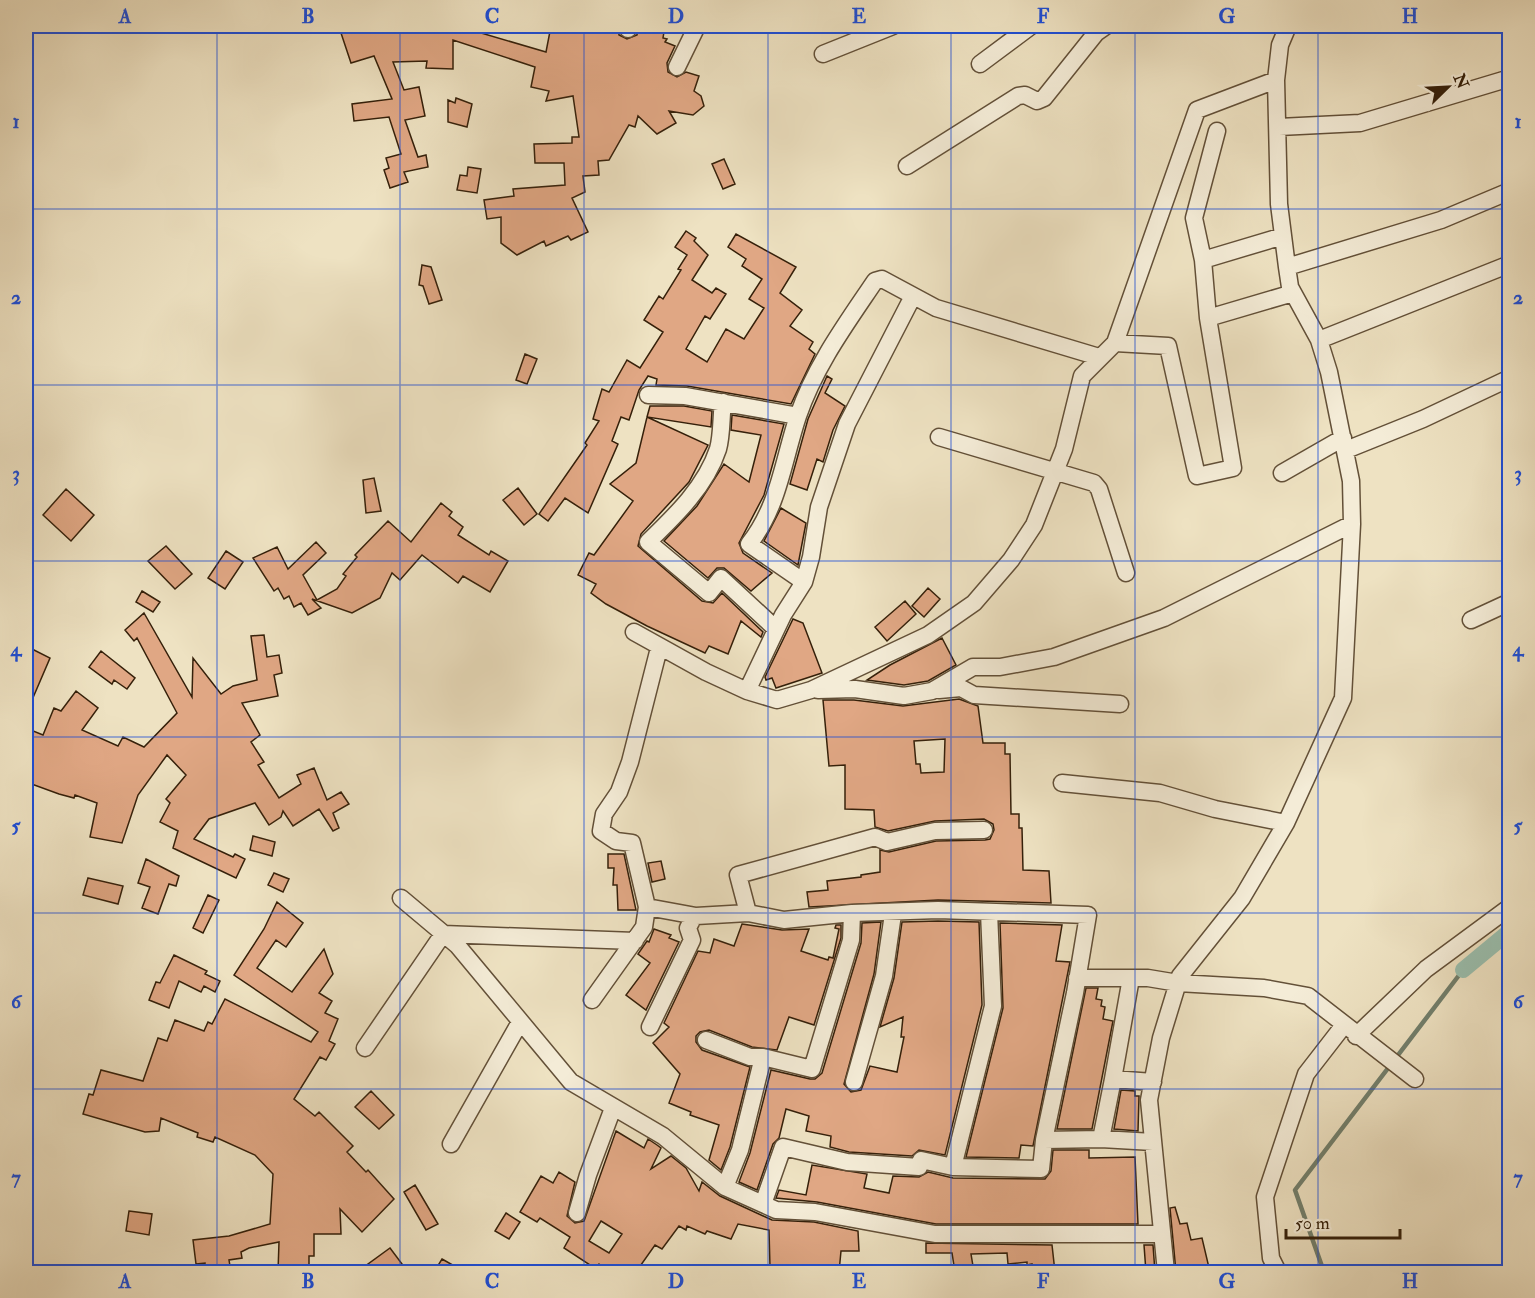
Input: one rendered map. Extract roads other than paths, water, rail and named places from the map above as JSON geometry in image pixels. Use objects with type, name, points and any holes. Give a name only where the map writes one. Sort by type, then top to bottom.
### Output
[{"type":"street","points":[[677,67],[697,26]]},
{"type":"street","points":[[823,54],[893,26]]},
{"type":"street","points":[[980,64],[1031,26]]},
{"type":"street","points":[[907,166],[1018,96],[1025,95],[1036,101],[1044,98],[1096,33],[1106,26]]},
{"type":"street","points":[[1166,1272],[1160,1234],[1149,1100],[1161,1038],[1180,976],[1242,898],[1286,823],[1343,698],[1352,524],[1351,481],[1329,372],[1318,340],[1293,293],[1287,267],[1279,204],[1279,127],[1276,80],[1280,45],[1288,26]]},
{"type":"street","points":[[1279,127],[1360,123],[1509,78]]},
{"type":"street","points":[[634,632],[659,648],[747,691],[777,700],[811,690],[928,635],[974,603],[1011,560],[1034,525],[1064,449],[1082,376],[1115,343],[1197,110],[1276,80]]},
{"type":"street","points":[[1115,343],[1168,346],[1197,476],[1233,468],[1208,318],[1203,260],[1194,218],[1217,131]]},
{"type":"street","points":[[1287,267],[1441,220],[1509,191]]},
{"type":"street","points":[[1203,260],[1283,236]]},
{"type":"street","points":[[1318,340],[1509,264]]},
{"type":"street","points":[[804,582],[749,544],[770,513],[798,416],[819,366],[875,281],[882,279],[912,298],[946,311],[1099,357]]},
{"type":"street","points":[[1208,318],[1293,293]]},
{"type":"street","points":[[747,691],[776,629],[804,582],[811,557],[819,507],[847,424],[912,298]]},
{"type":"street","points":[[1282,473],[1345,444],[1423,419],[1509,378]]},
{"type":"street","points":[[648,395],[685,396],[798,416]]},
{"type":"street","points":[[723,402],[718,447],[707,472],[695,493],[648,542],[709,593],[721,578],[776,629]]},
{"type":"street","points":[[939,437],[1089,480],[1099,489],[1126,573]]},
{"type":"street","points":[[932,691],[973,667],[1000,667],[1054,657],[1164,618],[1352,524]]},
{"type":"street","points":[[1471,620],[1509,602]]},
{"type":"street","points":[[592,1000],[644,927],[647,907],[632,843],[616,841],[601,831],[604,814],[619,792],[630,762],[659,648]]},
{"type":"street","points":[[811,690],[855,689],[904,696],[961,688],[974,695],[1120,704]]},
{"type":"street","points":[[1062,783],[1160,793],[1215,809],[1286,823]]},
{"type":"street","points":[[748,913],[738,874],[875,837],[887,842],[935,831],[984,830]]},
{"type":"street","points":[[401,898],[457,945],[571,1082],[663,1136],[725,1187],[776,1210],[815,1212],[935,1234],[1080,1236],[1160,1234]]},
{"type":"street","points":[[647,907],[694,916],[748,913],[784,920],[852,913],[893,914],[938,910],[1088,915],[1044,1140],[1041,1169],[953,1167],[921,1161],[919,1167],[847,1162],[783,1148],[763,1204]]},
{"type":"street","points":[[1278,1272],[1271,1258],[1265,1197],[1306,1074],[1350,1030],[1425,969],[1509,907]]},
{"type":"street","points":[[953,1167],[993,1006],[989,912]]},
{"type":"street","points":[[706,1040],[750,1057],[763,1057],[812,1069],[851,940],[852,913]]},
{"type":"street","points":[[854,1082],[884,975],[893,914]]},
{"type":"street","points":[[651,1027],[692,940],[688,928],[694,916]]},
{"type":"street","points":[[444,934],[635,941]]},
{"type":"street","points":[[366,1048],[444,934]]},
{"type":"street","points":[[1077,978],[1131,978],[1178,984],[1263,988],[1308,996],[1408,1074]]},
{"type":"street","points":[[1101,1139],[1131,978]]},
{"type":"street","points":[[451,1144],[520,1022]]},
{"type":"street","points":[[725,1187],[740,1150],[763,1057]]},
{"type":"street","points":[[1113,1079],[1153,1082]]},
{"type":"street","points":[[577,1213],[613,1108]]},
{"type":"street","points":[[1044,1140],[1101,1139],[1153,1142]]},
{"type":"waterway","points":[[1463,970],[1510,931]]},
{"type":"waterway","points":[[1324,1272],[1295,1190],[1463,970]]}]
